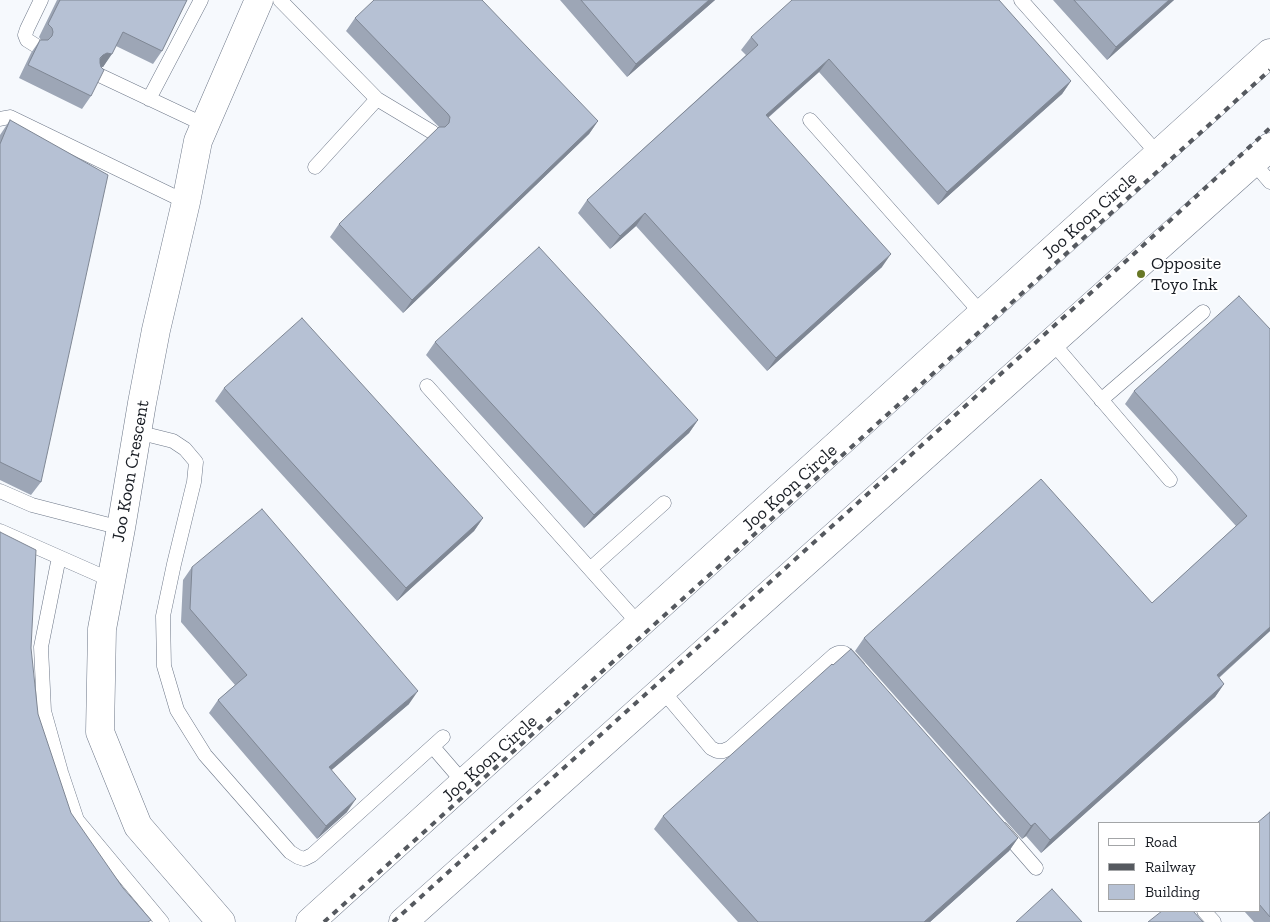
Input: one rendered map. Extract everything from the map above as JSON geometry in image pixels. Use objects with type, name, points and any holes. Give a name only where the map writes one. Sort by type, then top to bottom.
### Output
[{"type":"street","name":"Joo Koon Crescent","points":[[221,922],[138,826],[100,732],[102,629],[122,528],[156,330],[186,202],[198,141],[259,0]]},
{"type":"street","name":"Joo Koon Circle","points":[[310,922],[1270,53]]},
{"type":"street","points":[[403,922],[1052,342],[1264,164]]},
{"type":"lane","points":[[31,43],[25,35],[41,0]]},
{"type":"lane","points":[[149,98],[201,0]]},
{"type":"lane","points":[[280,0],[377,99],[432,132]]},
{"type":"lane","points":[[1021,0],[1158,154]]},
{"type":"lane","points":[[98,75],[205,125]]},
{"type":"lane","points":[[315,167],[377,99]]},
{"type":"lane","points":[[0,119],[10,117],[186,202]]},
{"type":"lane","points":[[810,120],[982,314]]},
{"type":"lane","points":[[1101,400],[1203,312]]},
{"type":"lane","points":[[1052,342],[1170,480]]},
{"type":"lane","points":[[427,386],[640,624]]},
{"type":"lane","points":[[137,432],[173,441],[185,448],[196,462],[194,482],[163,616],[164,666],[177,710],[205,755],[290,852],[304,859],[312,855],[438,742],[464,783]]},
{"type":"lane","points":[[0,491],[32,505],[122,528]]},
{"type":"lane","points":[[590,569],[664,502]]},
{"type":"lane","points":[[0,532],[111,580]]},
{"type":"lane","points":[[59,557],[41,647],[44,711],[60,772],[77,820],[162,922]]},
{"type":"lane","points":[[662,690],[711,748],[723,751],[730,748],[834,655],[844,653],[868,678]]},
{"type":"lane","points":[[990,817],[1036,868]]},
{"type":"lane","points":[[1205,912],[1214,922]]},
{"type":"building","points":[[60,0],[187,0],[162,51],[123,32],[112,54],[107,53],[100,58],[101,67],[104,70],[91,96],[28,65],[40,40],[48,40],[52,36],[52,28],[48,24]]},
{"type":"building","points":[[374,0],[482,0],[598,121],[412,300],[339,224],[439,127],[445,127],[449,123],[450,117],[355,18]]},
{"type":"building","points":[[581,0],[709,0],[636,64]]},
{"type":"building","points":[[792,0],[999,0],[1071,81],[947,192],[829,59],[766,115],[891,254],[776,358],[645,213],[620,236],[587,200],[758,45],[751,37]]},
{"type":"building","points":[[1074,0],[1169,0],[1116,47]]},
{"type":"building","points":[[10,120],[108,175],[41,482],[0,462],[0,144]]},
{"type":"building","points":[[539,247],[698,420],[594,515],[435,342]]},
{"type":"building","points":[[1239,296],[1270,329],[1270,627],[1217,675],[1224,684],[1050,840],[1035,823],[1031,826],[864,638],[1041,479],[1152,603],[1247,516],[1134,391]]},
{"type":"building","points":[[302,318],[483,518],[406,588],[224,388]]},
{"type":"building","points":[[262,509],[418,691],[329,767],[356,799],[326,826],[218,700],[247,675],[190,609],[192,567]]},
{"type":"building","points":[[0,532],[36,550],[31,648],[38,714],[71,813],[123,888],[151,920],[148,922],[0,922]]},
{"type":"building","points":[[851,649],[1018,838],[924,922],[758,922],[663,816]]},
{"type":"building","points":[[1270,812],[1270,917],[1260,905],[1260,822],[1258,822]]},
{"type":"building","points":[[1052,889],[1082,922],[1016,922]]},
{"type":"building","points":[[1161,912],[1194,912],[1203,922],[1148,922]]},
{"type":"railway","points":[[324,922],[1270,70]]},
{"type":"railway","points":[[393,922],[1136,252],[1270,128]]},
{"type":"place","name":"Opposite Toyo Ink","points":[[1141,274]]}]
